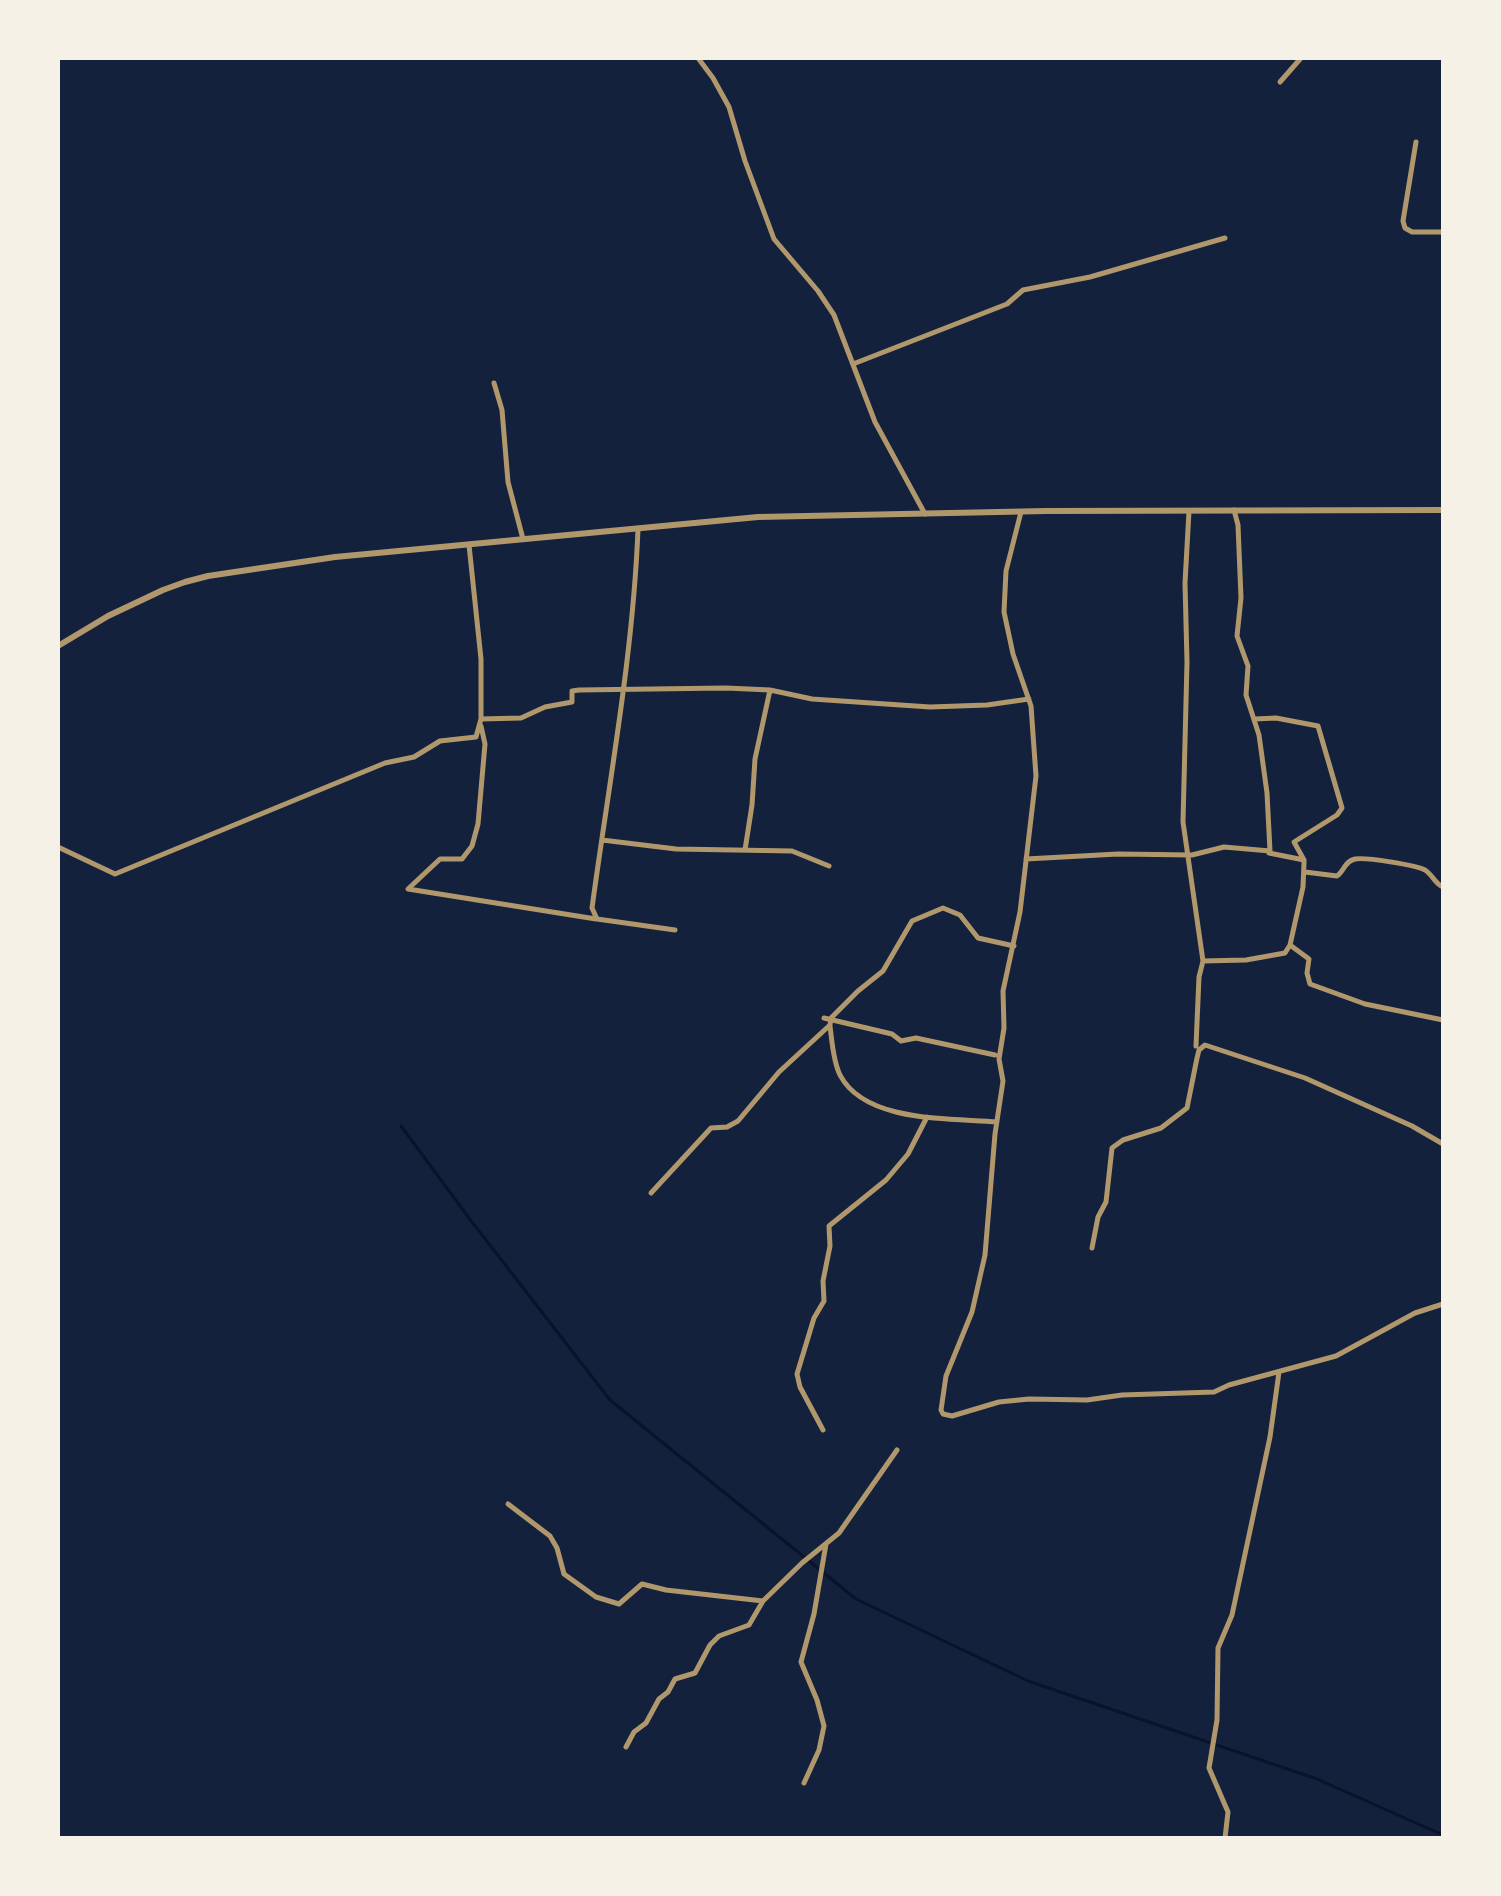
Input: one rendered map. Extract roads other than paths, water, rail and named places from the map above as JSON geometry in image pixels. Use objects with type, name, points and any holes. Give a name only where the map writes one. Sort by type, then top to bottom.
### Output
[{"type":"street","points":[[698,58],[729,107],[774,239],[834,315],[881,433],[925,514]]},
{"type":"street","points":[[1280,82],[1301,58]]},
{"type":"street","points":[[1416,142],[1403,221],[1405,228],[1412,232],[1443,232]]},
{"type":"street","points":[[853,364],[1007,304],[1023,290],[1090,277],[1225,238]]},
{"type":"street","points":[[494,383],[502,410],[508,482],[523,540]]},
{"type":"street","points":[[1234,510],[1238,525],[1241,598],[1237,636],[1248,666],[1246,695],[1255,719],[1267,793],[1271,848],[1268,853]]},
{"type":"street","points":[[58,646],[108,616],[163,590],[197,579],[335,557],[758,517],[1443,510]]},
{"type":"street","points":[[1189,511],[1182,806],[1203,961],[1199,977],[1196,1046]]},
{"type":"street","points":[[1021,512],[1006,571],[1004,612],[1013,654],[1029,699],[1036,776],[1014,946],[1003,991],[1004,1028],[999,1059],[1003,1081],[985,1255],[972,1312],[946,1376],[943,1414],[952,1416],[999,1402],[1029,1399],[1087,1400],[1122,1395],[1214,1392],[1229,1385],[1336,1356],[1415,1313],[1443,1304]]},
{"type":"street","points":[[597,919],[592,908],[624,689],[636,586],[638,529]]},
{"type":"street","points":[[469,545],[481,659],[481,722],[485,744],[478,824],[472,846],[462,859],[440,859],[408,889],[675,930]]},
{"type":"street","points":[[481,722],[521,718],[545,707],[572,702],[572,691],[770,690],[812,699],[930,707],[987,705],[1029,699]]},
{"type":"street","points":[[745,850],[755,759],[770,690]]},
{"type":"street","points":[[1203,961],[1246,960],[1285,953],[1290,945],[1305,872],[1304,860],[1294,842],[1337,815],[1342,808],[1318,726],[1276,718],[1255,719]]},
{"type":"street","points":[[58,847],[115,874],[385,763],[414,757],[440,741],[476,737],[481,722]]},
{"type":"street","points":[[602,840],[676,849],[792,851],[829,866]]},
{"type":"street","points":[[1026,859],[1118,854],[1187,855],[1224,847],[1253,848],[1304,860]]},
{"type":"street","points":[[1305,872],[1337,876],[1346,863],[1354,859],[1368,859],[1417,867],[1443,887]]},
{"type":"street","points":[[651,1193],[711,1128],[727,1127],[738,1121],[828,1020],[883,971],[912,921],[943,908],[960,915],[978,938],[1014,946]]},
{"type":"street","points":[[1290,945],[1309,959],[1307,973],[1310,984],[1392,1011],[1443,1020]]},
{"type":"street","points":[[828,1020],[892,1034],[901,1041],[916,1038],[995,1055]]},
{"type":"street","points":[[828,1020],[842,1079],[884,1109],[906,1115],[997,1122]]},
{"type":"street","points":[[1092,1248],[1098,1217],[1106,1202],[1112,1148],[1123,1140],[1161,1128],[1187,1108],[1199,1050],[1205,1045],[1305,1078],[1412,1126],[1443,1144]]},
{"type":"street","points":[[823,1430],[800,1387],[797,1374],[814,1318],[824,1301],[829,1226],[886,1180],[908,1154],[927,1117]]},
{"type":"street","points":[[1225,1838],[1228,1812],[1209,1768],[1217,1720],[1218,1648],[1232,1615],[1270,1437],[1279,1372]]},
{"type":"street","points":[[626,1747],[675,1679],[695,1673],[710,1645],[719,1636],[749,1625],[763,1601],[839,1533],[897,1450]]},
{"type":"street","points":[[508,1504],[550,1536],[557,1548],[564,1574],[596,1597],[619,1604],[642,1584],[666,1590],[763,1601]]},
{"type":"street","points":[[804,1783],[819,1750],[824,1726],[801,1662],[814,1614],[827,1543]]},
{"type":"waterway","points":[[401,1126],[610,1400],[856,1599],[1028,1681],[1317,1779],[1443,1835]]}]
